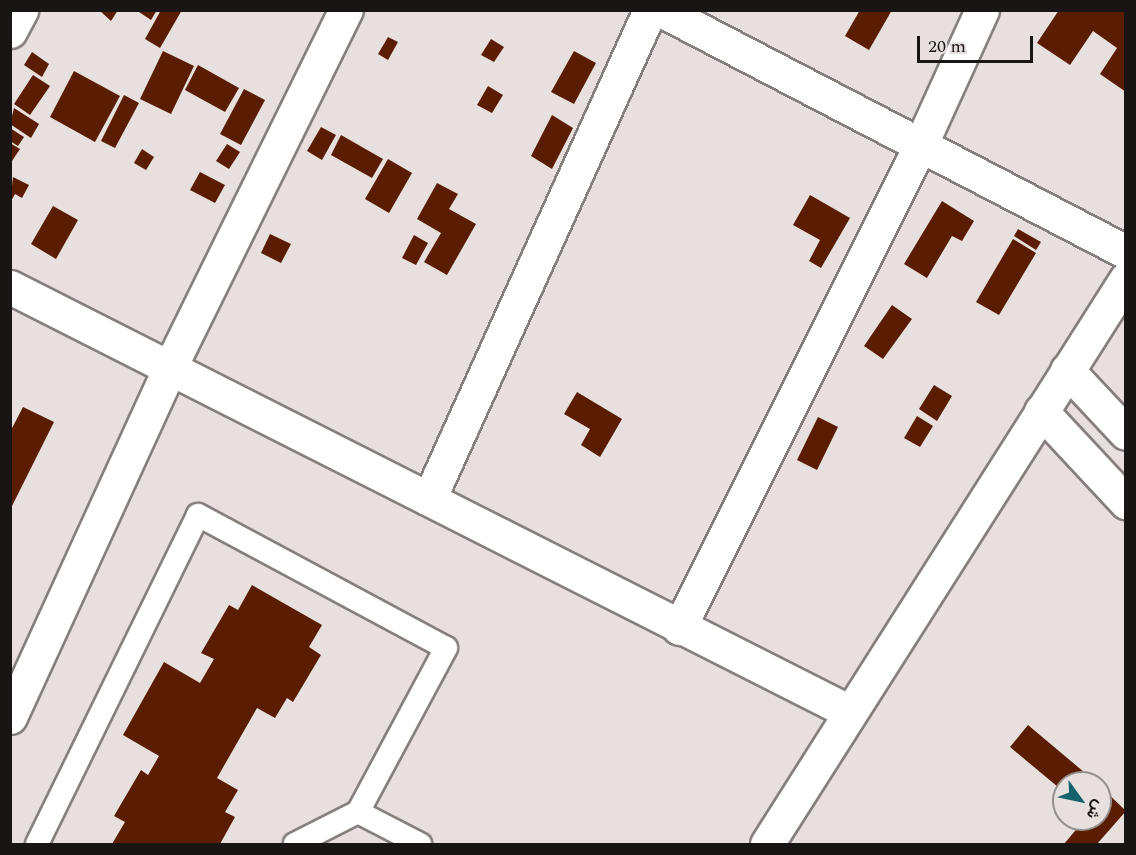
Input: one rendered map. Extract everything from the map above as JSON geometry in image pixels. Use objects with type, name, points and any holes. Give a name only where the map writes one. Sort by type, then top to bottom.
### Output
[{"type":"street","points":[[10,31],[21,10]]},
{"type":"street","points":[[10,717],[171,365],[346,10]]},
{"type":"street","points":[[429,498],[650,10]]},
{"type":"street","points":[[661,10],[1125,252]]},
{"type":"street","points":[[679,628],[920,146],[982,10]]},
{"type":"street","points":[[767,844],[848,711],[1125,279]]},
{"type":"street","points":[[10,287],[171,365],[679,628],[848,711]]},
{"type":"street","points":[[1067,370],[1125,433]]},
{"type":"street","points":[[1041,411],[1125,501]]},
{"type":"lane","points":[[37,844],[198,515],[446,648],[358,812],[295,844]]},
{"type":"lane","points":[[358,812],[420,844]]},
{"type":"building","points":[[99,10],[118,10],[111,21]]},
{"type":"building","points":[[136,10],[157,10],[151,20]]},
{"type":"building","points":[[161,10],[182,10],[160,48],[145,39]]},
{"type":"building","points":[[860,10],[892,10],[869,50],[845,36]]},
{"type":"building","points":[[1059,10],[1126,10],[1126,92],[1100,74],[1117,48],[1093,31],[1070,65],[1037,43]]},
{"type":"building","points":[[388,37],[398,42],[388,60],[378,54]]},
{"type":"building","points":[[491,39],[504,47],[494,62],[481,55]]},
{"type":"building","points":[[163,51],[194,66],[171,114],[140,99]]},
{"type":"building","points":[[574,51],[596,63],[574,104],[551,92]]},
{"type":"building","points":[[32,52],[49,64],[42,77],[24,65]]},
{"type":"building","points":[[198,65],[239,88],[225,112],[185,90]]},
{"type":"building","points":[[74,71],[120,96],[95,142],[50,117]]},
{"type":"building","points":[[33,75],[50,86],[30,115],[14,104]]},
{"type":"building","points":[[488,86],[503,95],[492,113],[477,105]]},
{"type":"building","points":[[244,89],[265,100],[241,145],[220,134]]},
{"type":"building","points":[[124,95],[139,103],[115,148],[101,141]]},
{"type":"building","points":[[14,108],[39,124],[31,138],[10,124]]},
{"type":"building","points":[[552,115],[573,128],[552,169],[531,156]]},
{"type":"building","points":[[321,127],[336,135],[322,160],[307,151]]},
{"type":"building","points":[[10,128],[24,137],[18,146],[10,141]]},
{"type":"building","points":[[341,135],[383,159],[372,178],[331,155]]},
{"type":"building","points":[[10,143],[20,149],[10,164]]},
{"type":"building","points":[[227,144],[240,152],[229,169],[216,161]]},
{"type":"building","points":[[142,149],[154,157],[146,170],[134,163]]},
{"type":"building","points":[[388,159],[412,173],[389,213],[365,199]]},
{"type":"building","points":[[200,172],[225,185],[215,203],[190,190]]},
{"type":"building","points":[[13,177],[29,185],[22,198],[15,194],[10,203]]},
{"type":"building","points":[[437,183],[458,194],[449,209],[476,224],[447,275],[424,262],[441,233],[417,219]]},
{"type":"building","points":[[810,195],[850,218],[821,268],[809,261],[820,240],[793,225]]},
{"type":"building","points":[[942,201],[974,221],[962,241],[952,236],[927,278],[904,264]]},
{"type":"building","points":[[53,206],[78,220],[56,259],[31,244]]},
{"type":"building","points":[[1018,229],[1041,242],[1036,250],[1014,236]]},
{"type":"building","points":[[270,234],[291,244],[281,263],[261,253]]},
{"type":"building","points":[[414,235],[428,243],[416,265],[402,258]]},
{"type":"building","points":[[1013,239],[1036,253],[999,315],[976,302]]},
{"type":"building","points":[[892,305],[912,319],[883,359],[864,346]]},
{"type":"building","points":[[934,385],[952,396],[937,421],[919,409]]},
{"type":"building","points":[[577,392],[622,419],[600,457],[581,445],[590,429],[564,414]]},
{"type":"building","points":[[23,407],[54,422],[10,510],[10,432]]},
{"type":"building","points":[[917,416],[933,426],[920,447],[904,438]]},
{"type":"building","points":[[818,417],[838,427],[817,470],[797,460]]},
{"type":"building","points":[[252,585],[322,625],[309,647],[321,655],[293,702],[287,698],[275,718],[257,708],[217,778],[238,790],[225,812],[235,817],[220,844],[112,844],[125,822],[114,816],[141,770],[148,775],[159,756],[123,735],[164,662],[200,683],[214,659],[201,653],[229,605],[238,610]]},
{"type":"building","points":[[1028,725],[1083,771],[1052,771],[1052,782],[1010,747]]},
{"type":"building","points":[[1112,798],[1126,811],[1112,827]]},
{"type":"building","points":[[1075,831],[1108,831],[1097,844],[1064,844]]}]
